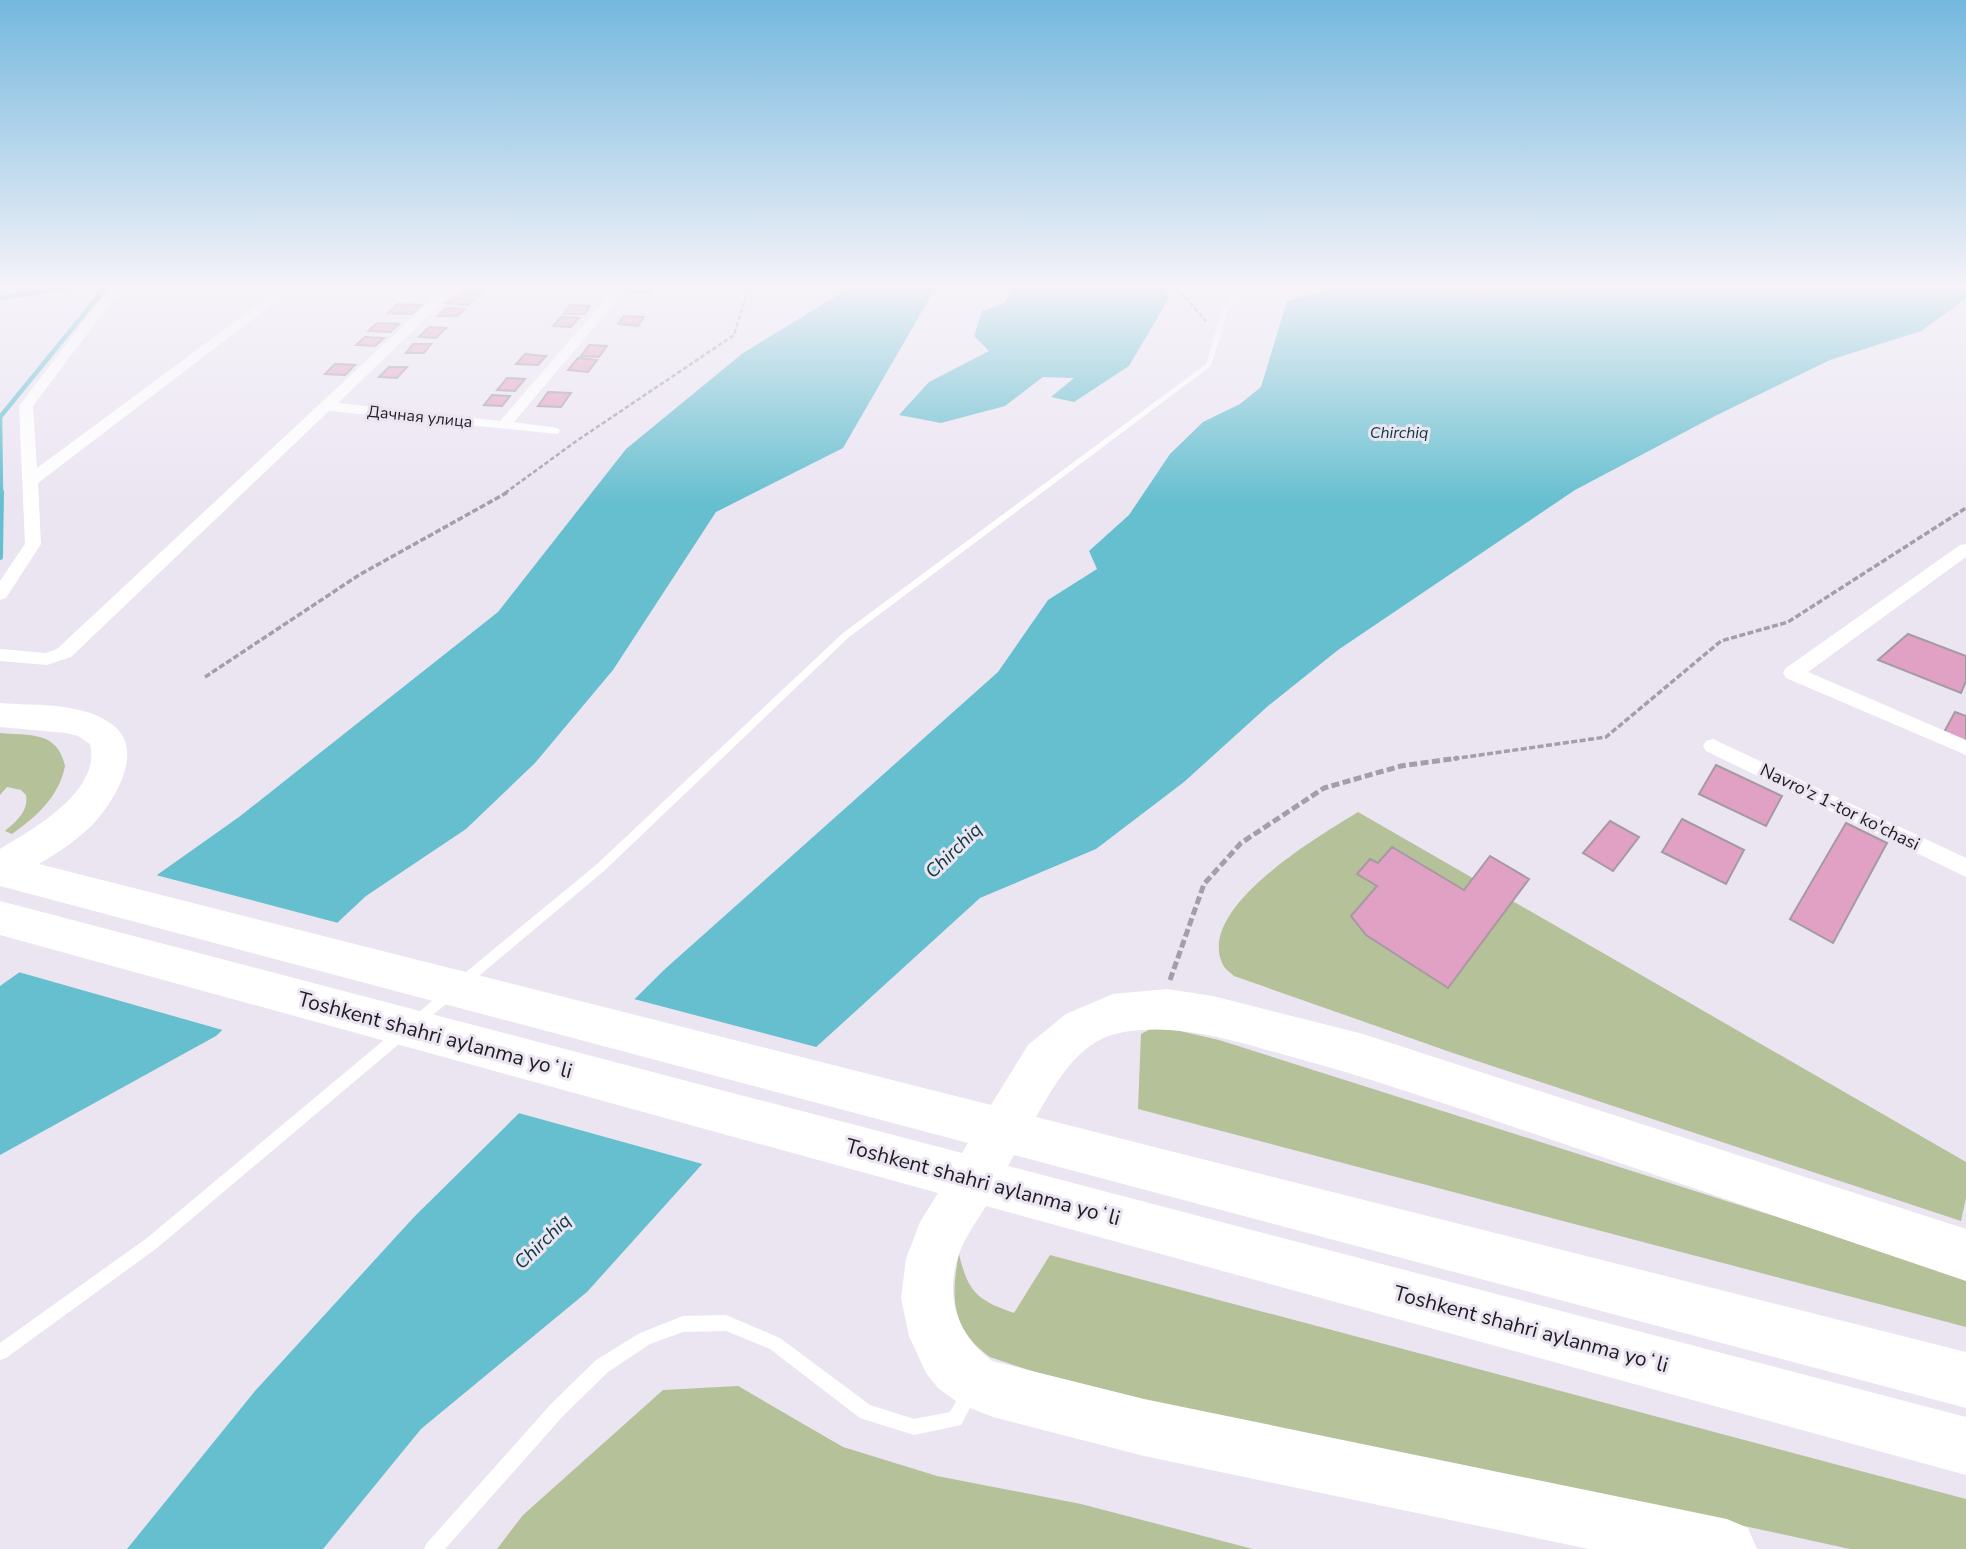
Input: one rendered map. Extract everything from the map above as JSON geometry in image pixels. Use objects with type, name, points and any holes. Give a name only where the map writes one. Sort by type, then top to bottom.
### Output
[{"type":"highway","points":[[0,715],[80,724],[100,733],[110,753],[108,767],[99,788],[81,810],[51,838],[0,869]]},
{"type":"highway","points":[[0,869],[1966,1380]]},
{"type":"highway","name":"Toshkent shahri aylanma yoʻli","points":[[0,918],[1966,1446]]},
{"type":"highway","points":[[1727,1549],[1505,1500],[1152,1431],[1089,1416],[976,1383],[949,1358],[937,1339],[929,1316],[927,1275],[938,1240],[1044,1060],[1055,1048],[1082,1028],[1113,1014],[1167,1009],[1237,1021],[1363,1055],[1966,1255]]},
{"type":"street","points":[[0,594],[33,544],[26,406],[61,359]]},
{"type":"street","points":[[30,481],[192,359]]},
{"type":"street","name":"Дачная улица","points":[[327,406],[376,359]]},
{"type":"street","points":[[504,425],[560,359]]},
{"type":"street","points":[[0,655],[47,659],[64,653],[327,406]]},
{"type":"street","name":"Дачная улица","points":[[327,406],[553,430]]},
{"type":"street","points":[[1966,549],[1793,673],[1966,748]]},
{"type":"street","name":"Navro'z 1-tor ko'chasi","points":[[1713,746],[1966,868]]},
{"type":"lane","points":[[0,1352],[152,1242],[600,868],[846,635],[1209,365],[1211,359]]},
{"type":"lane","points":[[433,1549],[557,1410],[602,1366],[645,1338],[683,1324],[726,1323],[775,1343],[866,1412],[914,1427],[955,1419],[976,1383]]},
{"type":"path","points":[[205,677],[359,575],[509,491],[698,359]]},
{"type":"path","points":[[1167,1009],[1171,973],[1204,884],[1241,843],[1324,788],[1401,766],[1606,737],[1721,641],[1788,622],[1966,508]]},
{"type":"green space","points":[[0,733],[31,735],[49,741],[56,746],[65,766],[52,797],[30,821],[12,834],[5,831],[24,811],[26,795],[21,790],[7,787],[0,795]]},
{"type":"green space","points":[[1358,812],[1966,1162],[1966,1198],[1961,1221],[1453,1053],[1234,976],[1223,965],[1219,943],[1227,920],[1243,898],[1291,855]]},
{"type":"green space","points":[[1152,1028],[1167,1028],[1219,1040],[1966,1277],[1966,1327],[1138,1109],[1141,1034]]},
{"type":"green space","points":[[959,1254],[966,1277],[976,1293],[991,1304],[1014,1313],[1050,1255],[1966,1499],[1966,1549],[1850,1549],[1675,1511],[1159,1414],[990,1357],[977,1347],[961,1324],[957,1312],[955,1285]]},
{"type":"green space","points":[[738,1386],[843,1447],[937,1476],[1081,1504],[1253,1549],[497,1549],[523,1515],[663,1390]]},
{"type":"water","points":[[735,359],[894,359],[843,448],[716,512],[613,670],[535,763],[466,829],[366,896],[216,1036],[0,1155],[0,986],[239,817],[498,612],[626,449]]},
{"type":"water","points":[[973,359],[1133,359],[1129,366],[1074,402],[1051,397],[1074,378],[1043,377],[1005,406],[941,423],[899,415],[929,382]]},
{"type":"water","name":"Chirchiq","points":[[1269,359],[1832,359],[1715,416],[1575,490],[1338,650],[1268,706],[1184,782],[1096,849],[980,898],[769,1090],[587,1292],[421,1429],[323,1549],[127,1549],[255,1391],[414,1217],[665,969],[998,672],[1048,600],[1097,569],[1089,551],[1129,515],[1170,454],[1203,422],[1240,404],[1261,387]]},
{"type":"pier","points":[[152,874],[342,924],[226,1031],[15,971]]},
{"type":"pier","points":[[630,998],[820,1048],[772,1093],[706,1165],[515,1112]]},
{"type":"building","points":[[520,359],[543,359],[538,365],[516,364]]},
{"type":"building","points":[[577,359],[597,360],[588,372],[568,370]]},
{"type":"building","points":[[335,364],[355,365],[345,375],[325,374]]},
{"type":"building","points":[[389,367],[407,367],[397,378],[379,377]]},
{"type":"building","points":[[507,378],[525,379],[515,391],[497,390]]},
{"type":"building","points":[[548,392],[571,393],[561,407],[538,406]]},
{"type":"building","points":[[492,395],[510,396],[502,406],[484,405]]},
{"type":"building","points":[[1908,634],[1966,656],[1966,681],[1961,693],[1878,660]]},
{"type":"building","points":[[1955,712],[1966,716],[1966,744],[1943,734]]},
{"type":"building","points":[[1716,765],[1782,796],[1766,826],[1699,794]]},
{"type":"building","points":[[1682,819],[1744,850],[1726,884],[1662,852]]},
{"type":"building","points":[[1610,821],[1639,837],[1613,871],[1583,853]]},
{"type":"building","points":[[1846,823],[1887,843],[1833,943],[1790,919]]},
{"type":"building","points":[[1392,847],[1464,890],[1490,856],[1529,879],[1448,988],[1366,935],[1351,916],[1377,886],[1357,874],[1370,859],[1378,863]]},
{"type":"waterway","points":[[1,492],[0,417],[47,359]]},
{"type":"waterway","points":[[0,557],[1,492]]}]
